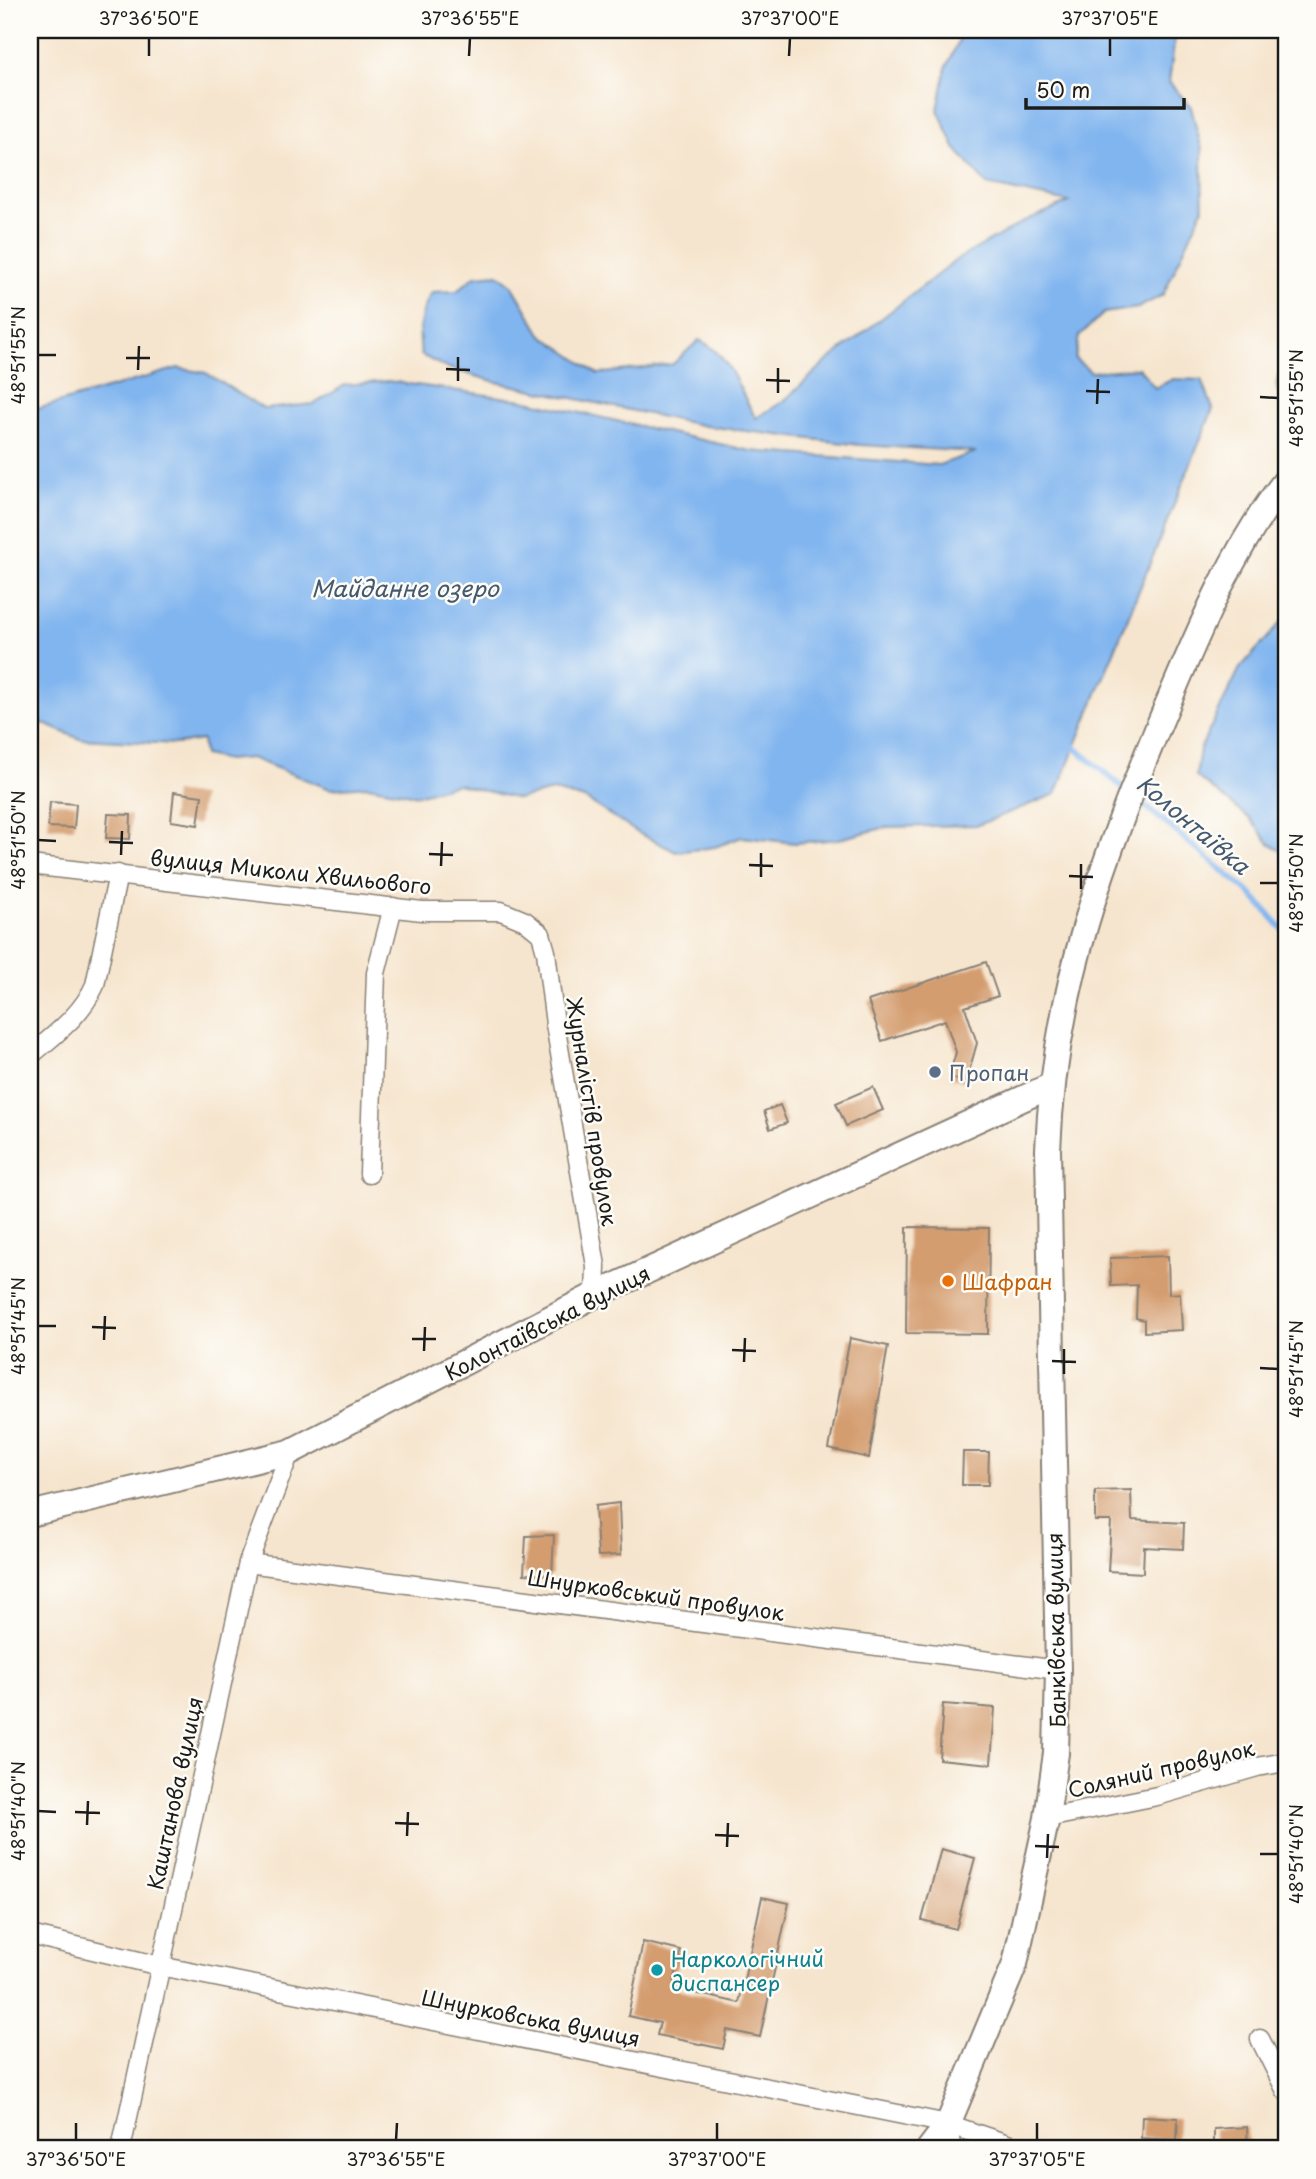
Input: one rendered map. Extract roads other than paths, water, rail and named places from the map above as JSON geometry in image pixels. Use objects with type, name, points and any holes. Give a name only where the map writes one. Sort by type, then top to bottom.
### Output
[{"type":"main road","name":"Банківська вулиця","points":[[929,2149],[948,2123],[1015,1964],[1047,1818],[1056,1753],[1058,1670],[1048,1227],[1050,1086],[1066,998],[1088,909],[1200,626],[1266,505],[1286,480]]},
{"type":"main road","name":"Колонтаївська вулиця","points":[[34,1510],[290,1452],[595,1295],[1050,1086]]},
{"type":"street","name":"вулиця Миколи Хвильового","points":[[30,865],[422,911],[502,911],[525,921],[541,934]]},
{"type":"street","points":[[30,1056],[80,1013],[88,1000],[95,985],[118,874]]},
{"type":"street","points":[[369,1174],[376,974],[393,907]]},
{"type":"street","name":"Журналістів провулок","points":[[541,934],[596,1266],[595,1295]]},
{"type":"street","name":"Каштанова вулиця","points":[[121,2149],[248,1563],[290,1452]]},
{"type":"street","name":"Шнурковський провулок","points":[[248,1563],[1058,1670]]},
{"type":"street","name":"Соляний провулок","points":[[1047,1818],[1157,1796],[1257,1767],[1286,1762]]},
{"type":"street","name":"Шнурковська вулиця","points":[[30,1935],[160,1966],[948,2123],[1022,2149]]},
{"type":"street","points":[[1260,2039],[1286,2091]]},
{"type":"street","points":[[948,2123],[953,2149]]},
{"type":"water","name":"Майданне озеро","points":[[964,30],[1176,30],[1169,82],[1191,107],[1202,150],[1203,209],[1163,295],[1138,308],[1104,313],[1079,336],[1075,359],[1091,372],[1139,368],[1155,388],[1173,379],[1202,380],[1213,409],[1056,794],[978,825],[887,827],[839,839],[795,843],[742,837],[715,847],[676,852],[638,833],[585,799],[553,791],[518,799],[457,784],[417,795],[368,786],[330,789],[251,758],[227,760],[204,755],[202,740],[177,744],[80,739],[30,718],[30,411],[178,368],[206,373],[264,409],[314,404],[345,385],[388,381],[523,400],[751,451],[939,465],[976,452],[860,445],[705,426],[496,382],[445,367],[421,355],[420,338],[420,322],[432,292],[457,291],[475,276],[498,274],[512,285],[541,334],[598,374],[673,364],[699,340],[726,364],[756,418],[784,401],[826,362],[956,260],[1025,221],[1069,202],[987,185],[955,148],[938,110],[946,68]]},
{"type":"water","points":[[1286,617],[1286,854],[1270,844],[1250,819],[1196,776],[1200,749],[1240,668]]},
{"type":"waterway","name":"Колонтаївка","points":[[1073,741],[1074,747],[1126,790]]},
{"type":"waterway","name":"Колонтаївка","points":[[1137,799],[1251,894],[1286,933]]},
{"type":"place","name":"Пропан","points":[[935,1072]]},
{"type":"place","name":"Шафран","points":[[948,1281]]},
{"type":"place","name":"Наркологічний диспансер","points":[[657,1970]]}]
